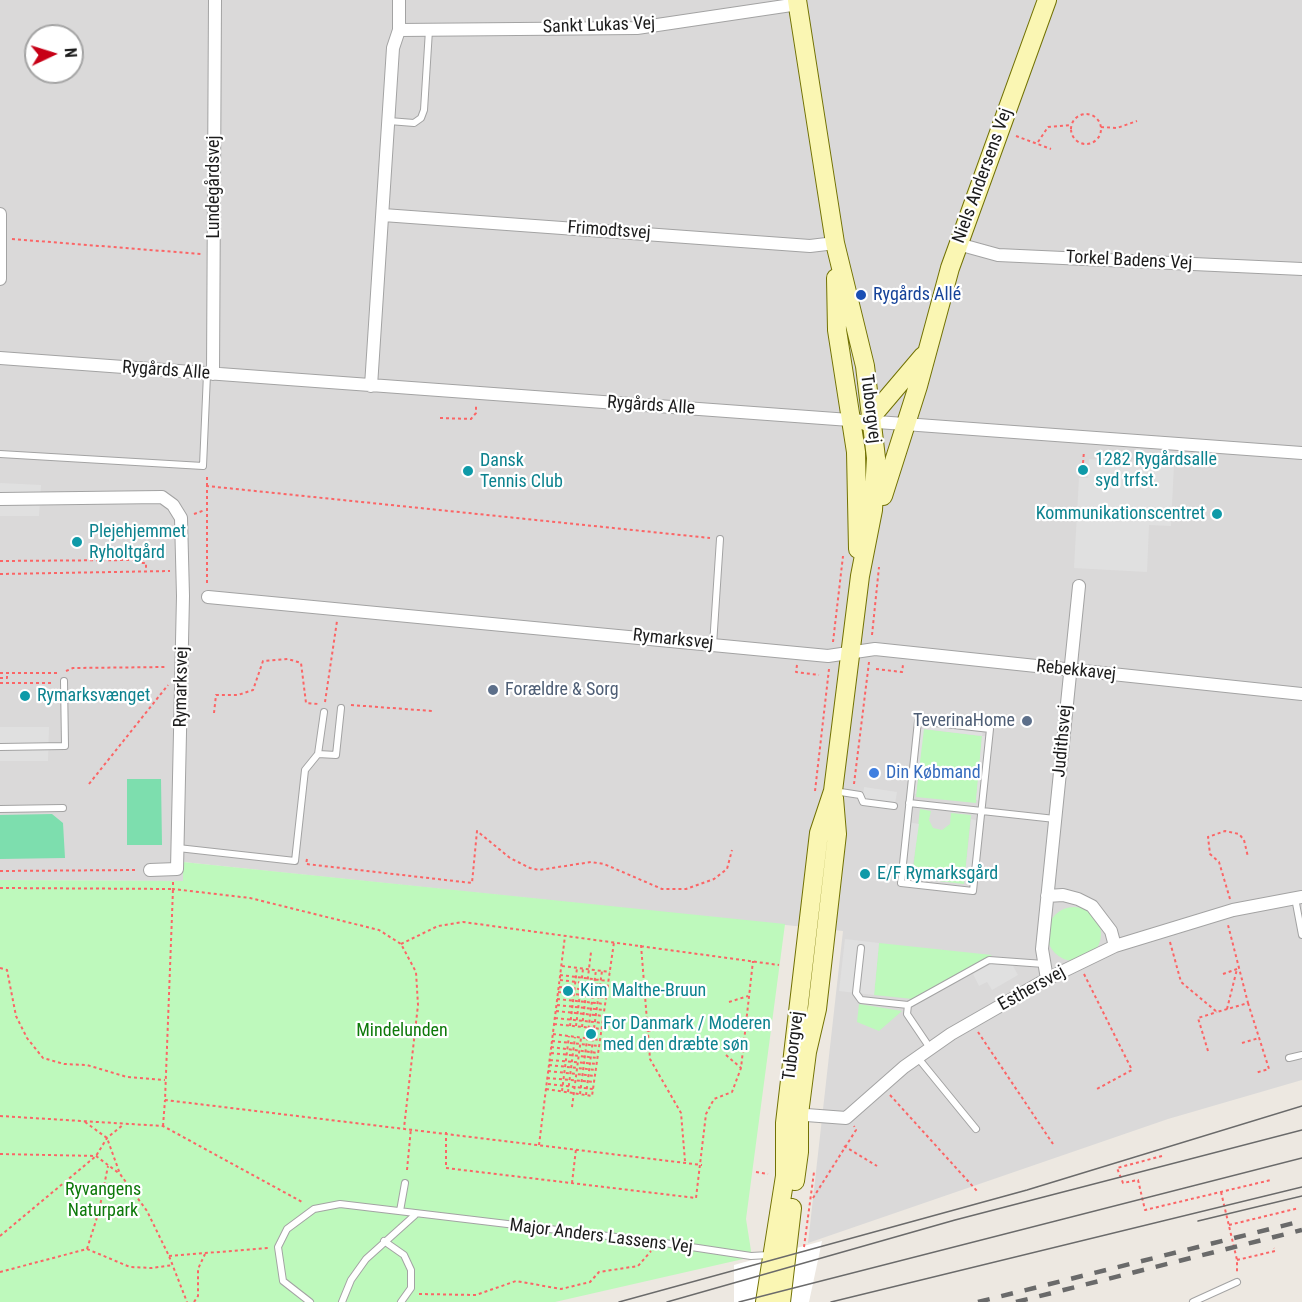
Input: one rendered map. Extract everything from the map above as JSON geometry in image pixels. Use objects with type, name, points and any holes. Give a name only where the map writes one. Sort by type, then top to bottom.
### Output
[{"type":"street","name":"Lundegårdsvej","points":[[210,374],[215,0]]},
{"type":"street","points":[[371,386],[393,48],[399,30],[399,0]]},
{"type":"street","name":"Niels Andersens Vej","points":[[860,576],[887,477],[906,424],[958,244],[1047,0]]},
{"type":"street","name":"Sankt Lukas Vej","points":[[399,30],[637,28],[797,2]]},
{"type":"street","name":"Tuborgvej","points":[[765,1302],[779,1255],[799,1152],[792,1114],[817,1009],[837,834],[833,791],[860,576],[873,510],[876,458],[866,420],[857,328],[835,243],[797,2]]},
{"type":"street","points":[[0,214],[0,279]]},
{"type":"street","name":"Frimodtsvej","points":[[383,215],[810,246],[835,243]]},
{"type":"street","name":"Torkel Badens Vej","points":[[958,244],[998,255],[1302,269]]},
{"type":"street","name":"Niels Andersens Vej","points":[[856,447],[866,420],[926,353]]},
{"type":"street","name":"Rygårds Alle","points":[[0,358],[1302,453]]},
{"type":"street","name":"Tuborgvej","points":[[856,447],[860,576]]},
{"type":"street","name":"Rymarksvej","points":[[0,499],[162,497],[173,505],[181,518],[182,673],[177,869],[150,870]]},
{"type":"street","name":"Judithsvej","points":[[1047,979],[1042,949],[1079,586]]},
{"type":"street","name":"Rymarksvej","points":[[208,597],[828,656],[851,653]]},
{"type":"street","name":"Rebekkavej","points":[[851,653],[874,650],[1302,694]]},
{"type":"street","points":[[1047,896],[1063,895],[1092,906],[1111,931],[1115,946]]},
{"type":"street","name":"Esthersvej","points":[[849,1116],[930,1049],[1047,979],[1115,946],[1229,911],[1299,898]]},
{"type":"street","points":[[792,1114],[842,1119],[849,1116]]},
{"type":"street","name":"Tuborgvej","points":[[779,1255],[781,1302]]},
{"type":"lane","points":[[388,121],[414,123],[421,118],[424,110],[429,30]]},
{"type":"lane","points":[[0,454],[203,466],[210,374]]},
{"type":"lane","points":[[713,645],[720,539]]},
{"type":"lane","points":[[0,747],[65,746],[64,681]]},
{"type":"lane","points":[[178,849],[295,861],[305,770],[318,754],[324,708]]},
{"type":"lane","points":[[318,754],[336,755],[341,708]]},
{"type":"lane","points":[[918,721],[990,729],[981,811],[973,891],[901,883],[918,721]]},
{"type":"lane","points":[[833,791],[860,795],[863,802],[894,806]]},
{"type":"lane","points":[[909,803],[1056,819]]},
{"type":"lane","points":[[0,809],[63,808]]},
{"type":"lane","points":[[1299,898],[1302,935]]},
{"type":"lane","points":[[861,948],[856,993],[861,1000],[908,1005],[989,960],[1045,964]]},
{"type":"lane","points":[[908,1005],[906,1014],[930,1049]]},
{"type":"lane","points":[[1289,1058],[1302,1055]]},
{"type":"lane","points":[[918,1058],[976,1129]]},
{"type":"lane","points":[[400,1211],[405,1183]]},
{"type":"lane","name":"Major Anders Lassens Vej","points":[[278,1247],[287,1229],[314,1209],[340,1204],[416,1215],[658,1242],[751,1256],[779,1255]]},
{"type":"lane","points":[[342,1302],[351,1280],[384,1241],[416,1215]]},
{"type":"lane","points":[[384,1241],[404,1255],[411,1270],[411,1288],[401,1302]]},
{"type":"lane","points":[[278,1247],[284,1281],[310,1302]]},
{"type":"lane","points":[[1192,1302],[1237,1282]]},
{"type":"path","points":[[1086,113],[1095,116],[1101,127],[1101,134],[1096,142],[1087,145],[1077,142],[1071,135],[1071,125],[1076,117],[1086,113]]},
{"type":"path","points":[[1101,127],[1117,128],[1137,121]]},
{"type":"path","points":[[1037,143],[1048,127],[1071,125]]},
{"type":"path","points":[[999,130],[1051,149]]},
{"type":"path","points":[[0,238],[213,255]]},
{"type":"path","points":[[440,418],[471,419],[476,413],[477,394]]},
{"type":"path","points":[[208,597],[207,486],[720,539]]},
{"type":"path","points":[[0,561],[134,560],[135,563],[146,563],[146,571]]},
{"type":"path","points":[[0,574],[182,570]]},
{"type":"path","points":[[214,713],[216,695],[238,695],[253,690],[262,661],[288,658],[301,663],[306,703],[324,708],[339,610]]},
{"type":"path","points":[[0,673],[64,673],[73,668],[182,673]]},
{"type":"path","points":[[876,669],[897,671]]},
{"type":"path","points":[[801,672],[819,675]]},
{"type":"path","points":[[0,678],[7,678],[7,673]]},
{"type":"path","points":[[89,784],[166,686],[182,673]]},
{"type":"path","points":[[0,683],[54,683]]},
{"type":"path","points":[[341,708],[342,704],[432,711]]},
{"type":"path","points":[[308,853],[306,864],[472,883],[477,831],[510,858],[530,868],[539,870],[591,862],[604,864],[662,889],[686,889],[714,879],[727,868],[732,850]]},
{"type":"path","points":[[1248,856],[1244,840],[1239,834],[1225,831],[1208,837],[1210,854],[1219,862],[1238,969],[1269,1069],[1255,1073]]},
{"type":"path","points":[[0,871],[150,870]]},
{"type":"path","points":[[0,888],[173,889],[260,901],[379,930],[401,944],[416,972],[418,1005],[404,1128]]},
{"type":"path","points":[[163,1126],[173,889]]},
{"type":"path","points":[[401,944],[438,926],[463,922],[779,965]]},
{"type":"path","points":[[1167,930],[1181,982],[1217,1012]]},
{"type":"path","points":[[539,1145],[565,936]]},
{"type":"path","points":[[546,1089],[592,1096],[614,942]]},
{"type":"path","points":[[641,945],[650,1059],[681,1113],[686,1162]]},
{"type":"path","points":[[582,1027],[591,952]]},
{"type":"path","points":[[446,1132],[446,1168],[696,1198],[706,1114],[714,1099],[732,1092],[741,1068],[753,961]]},
{"type":"path","points":[[1079,964],[1132,1070],[1095,1090]]},
{"type":"path","points":[[561,966],[610,972]]},
{"type":"path","points":[[0,968],[7,970],[16,1016],[27,1038],[43,1058],[64,1064],[87,1065],[127,1077],[165,1080]]},
{"type":"path","points":[[570,1026],[577,968]]},
{"type":"path","points":[[576,1026],[583,969]]},
{"type":"path","points":[[1223,974],[1238,969]]},
{"type":"path","points":[[1227,1010],[1238,969]]},
{"type":"path","points":[[580,1094],[596,970]]},
{"type":"path","points":[[594,1028],[602,971]]},
{"type":"path","points":[[560,975],[609,981]]},
{"type":"path","points":[[560,980],[608,986]]},
{"type":"path","points":[[559,987],[607,992]]},
{"type":"path","points":[[558,992],[606,998]]},
{"type":"path","points":[[729,1002],[748,996]]},
{"type":"path","points":[[557,999],[605,1004]]},
{"type":"path","points":[[1208,1051],[1198,1018],[1248,1003]]},
{"type":"path","points":[[557,1005],[604,1010]]},
{"type":"path","points":[[556,1011],[604,1016]]},
{"type":"path","points":[[555,1018],[603,1023]]},
{"type":"path","points":[[554,1024],[602,1029]]},
{"type":"path","points":[[648,1031],[668,1026]]},
{"type":"path","points":[[553,1034],[600,1040]]},
{"type":"path","points":[[562,1091],[569,1036]]},
{"type":"path","points":[[568,1092],[575,1037]]},
{"type":"path","points":[[572,1107],[581,1038]]},
{"type":"path","points":[[1242,1043],[1259,1038]]},
{"type":"path","points":[[586,1095],[593,1039]]},
{"type":"path","points":[[984,1040],[1053,1144]]},
{"type":"path","points":[[552,1041],[599,1046]]},
{"type":"path","points":[[551,1047],[598,1053]]},
{"type":"path","points":[[551,1053],[598,1058]]},
{"type":"path","points":[[726,1055],[741,1068]]},
{"type":"path","points":[[550,1060],[597,1064]]},
{"type":"path","points":[[549,1065],[596,1070]]},
{"type":"path","points":[[548,1071],[595,1076]]},
{"type":"path","points":[[548,1078],[594,1082]]},
{"type":"path","points":[[547,1083],[593,1089]]},
{"type":"path","points":[[165,1100],[446,1132],[701,1165]]},
{"type":"path","points":[[894,1100],[977,1191]]},
{"type":"path","points":[[0,1116],[163,1126],[314,1209]]},
{"type":"path","points":[[812,1200],[856,1130],[849,1116]]},
{"type":"path","points":[[84,1121],[107,1138],[120,1174],[147,1211],[173,1265],[187,1302]]},
{"type":"path","points":[[0,1236],[96,1156],[107,1138],[124,1123]]},
{"type":"path","points":[[407,1170],[411,1128]]},
{"type":"path","points":[[844,1146],[877,1166]]},
{"type":"path","points":[[572,1183],[576,1149]]},
{"type":"path","points":[[0,1154],[96,1156],[120,1174]]},
{"type":"path","points":[[1162,1156],[1117,1168],[1123,1183],[1138,1180],[1145,1210],[1271,1180]]},
{"type":"path","points":[[87,1249],[99,1211],[108,1166]]},
{"type":"path","points":[[1221,1192],[1238,1260],[1237,1282]]},
{"type":"path","points":[[1230,1225],[1299,1208]]},
{"type":"path","points":[[407,1293],[476,1295],[516,1281],[561,1289],[590,1282],[599,1272],[638,1266],[658,1242]]},
{"type":"path","points":[[169,1256],[278,1247]]},
{"type":"path","points":[[1238,1260],[1275,1251],[1274,1248]]},
{"type":"path","points":[[0,1272],[87,1249],[130,1267],[152,1268],[173,1265]]},
{"type":"path","points":[[194,1302],[198,1296],[198,1269],[204,1254]]},
{"type":"shaded area","points":[[0,0],[1302,0],[1302,1080],[1168,1119],[808,1243],[843,931],[183,862],[183,881],[0,880]]},
{"type":"shaded area","points":[[1089,459],[1174,464],[1171,526],[1149,525],[1147,572],[1074,568],[1079,478],[1088,478]]},
{"type":"shaded area","points":[[0,483],[41,485],[39,516],[0,516]]},
{"type":"shaded area","points":[[925,722],[983,729],[982,736],[924,729],[916,794],[910,793],[917,729],[923,729]]},
{"type":"shaded area","points":[[0,727],[49,727],[48,761],[0,761]]},
{"type":"shaded area","points":[[982,736],[990,736],[983,801],[976,800]]},
{"type":"shaded area","points":[[864,787],[897,792],[894,810],[862,806]]},
{"type":"shaded area","points":[[971,819],[980,821],[974,876],[965,875]]},
{"type":"shaded area","points":[[907,822],[919,824],[912,871],[902,870]]},
{"type":"shaded area","points":[[845,939],[879,943],[874,995],[839,991]]},
{"type":"shaded area","points":[[991,964],[1013,966],[1018,975],[992,990],[987,982],[979,986],[973,974]]},
{"type":"green space","points":[[923,729],[982,736],[976,803],[916,797]]},
{"type":"green space","points":[[127,779],[161,779],[162,845],[127,845]]},
{"type":"green space","points":[[920,809],[931,811],[929,820],[933,828],[942,830],[950,824],[951,813],[971,815],[964,884],[912,878]]},
{"type":"green space","points":[[52,814],[63,823],[65,858],[0,859],[0,815]]},
{"type":"green space","name":"Mindelunden","points":[[183,862],[785,924],[746,1219],[752,1257],[555,1302],[0,1302],[0,880],[183,881]]},
{"type":"green space","points":[[1074,907],[1084,909],[1093,915],[1099,924],[1101,934],[1099,944],[1093,953],[1084,959],[1074,961],[1064,959],[1055,953],[1049,944],[1047,934],[1049,924],[1055,915],[1064,909]]},
{"type":"green space","points":[[879,943],[992,955],[913,999],[874,995]]},
{"type":"green space","points":[[859,1004],[902,1011],[879,1031],[857,1022]]},
{"type":"pier","points":[[822,1241],[809,1302],[734,1302],[734,1265]]},
{"type":"tram line","points":[[619,1302],[1027,1190],[1302,1106]]},
{"type":"tram line","points":[[667,1302],[955,1220],[1302,1130]]},
{"type":"tram line","points":[[739,1302],[1302,1158]]},
{"type":"tram line","points":[[831,1302],[1302,1187]]},
{"type":"tram line","points":[[1198,1221],[1302,1196]]},
{"type":"railway","points":[[978,1302],[1302,1221]]},
{"type":"railway","points":[[1016,1302],[1302,1230]]},
{"type":"place","name":"Rygårds Allé","points":[[861,295]]},
{"type":"place","name":"1282 Rygårdsalle syd trfst.","points":[[1083,470]]},
{"type":"place","name":"Dansk Tennis Club","points":[[468,471]]},
{"type":"place","name":"Kommunikationscentret","points":[[1217,514]]},
{"type":"place","name":"Plejehjemmet Ryholtgård","points":[[77,542]]},
{"type":"place","name":"Forældre & Sorg","points":[[493,690]]},
{"type":"place","name":"Rymarksvænget","points":[[25,696]]},
{"type":"place","name":"TeverinaHome","points":[[1027,721]]},
{"type":"place","name":"Din Købmand","points":[[874,773]]},
{"type":"place","name":"E/F Rymarksgård","points":[[865,874]]},
{"type":"place","name":"Kim Malthe-Bruun","points":[[568,991]]},
{"type":"place","name":"For Danmark / Moderen med den dræbte søn","points":[[591,1034]]},
{"type":"park label","name":"Ryvangens Naturpark","points":[[103,1200]]}]
